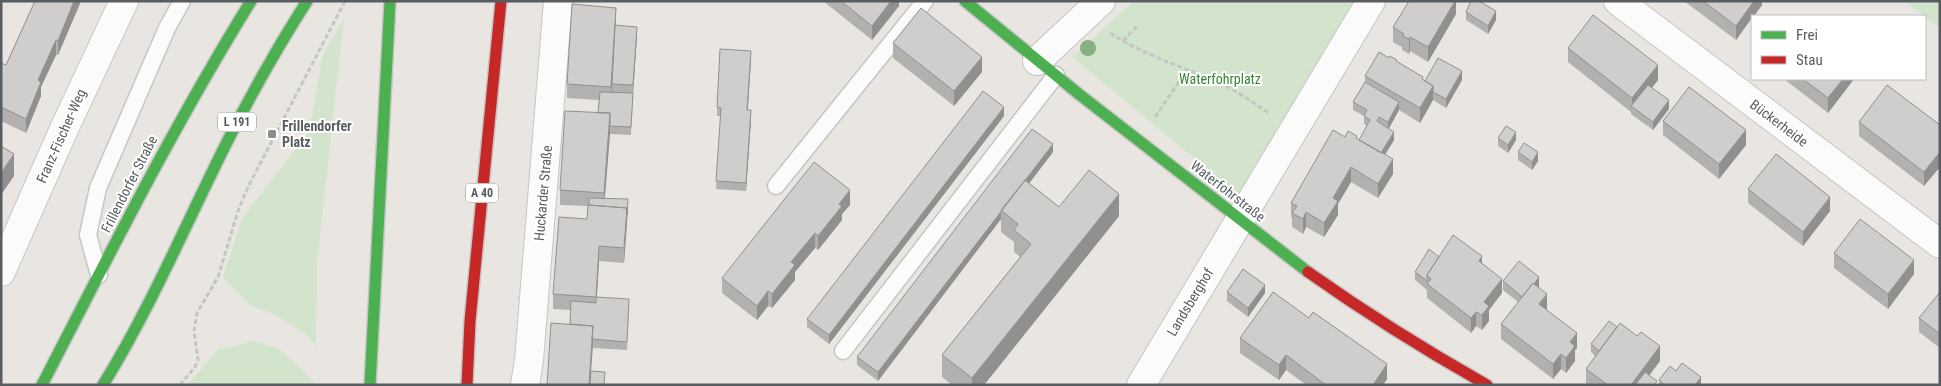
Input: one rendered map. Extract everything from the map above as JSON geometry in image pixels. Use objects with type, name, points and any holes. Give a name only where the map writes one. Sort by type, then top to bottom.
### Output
[{"type":"main road","name":"Frillendorfer Straße","points":[[42,385],[168,142],[216,55],[251,1]]},
{"type":"main road","name":"L 191","points":[[103,385],[116,365],[176,249],[232,130],[258,81],[283,36],[307,1]]},
{"type":"main road","points":[[370,385],[390,1]]},
{"type":"main road","name":"A 40","points":[[467,385],[470,321],[501,1]]},
{"type":"main road","name":"Waterfohrstraße","points":[[965,1],[1046,68],[1137,139],[1362,310],[1420,347],[1487,385]]},
{"type":"street","name":"Franz-Fischer-Weg","points":[[1,272],[64,129],[124,1]]},
{"type":"street","name":"Huckarder Straße","points":[[524,385],[531,341],[558,1]]},
{"type":"street","points":[[1240,218],[1371,1]]},
{"type":"street","name":"Bückerheide","points":[[1618,1],[1940,244]]},
{"type":"street","points":[[1046,68],[1094,8]]},
{"type":"street","name":"Landsberghof","points":[[1141,385],[1240,218]]},
{"type":"lane","points":[[99,275],[88,234],[98,188],[167,28],[182,1]]},
{"type":"lane","points":[[776,186],[925,1]]},
{"type":"lane","points":[[842,351],[1046,68]]},
{"type":"path","points":[[180,385],[195,367],[198,360],[194,331],[198,313],[218,277],[249,185],[345,1]]},
{"type":"path","points":[[1094,8],[1101,28],[1123,41],[1217,82],[1258,106],[1294,131]]},
{"type":"path","points":[[1123,41],[1138,25]]},
{"type":"path","points":[[1137,139],[1161,109],[1187,70]]},
{"type":"green space","name":"Waterfohrplatz","points":[[1134,1],[1358,1],[1240,196],[1072,57]]},
{"type":"green space","points":[[1904,1],[1940,1],[1940,28],[1926,18],[1926,15],[1923,15]]},
{"type":"green space","points":[[344,18],[317,264],[316,346],[306,334],[271,313],[251,306],[223,278],[242,218],[309,132],[322,57]]},
{"type":"green space","points":[[253,341],[278,348],[305,372],[315,385],[187,385],[218,350]]},
{"type":"building","points":[[35,1],[74,1],[58,41],[56,40],[38,80],[41,82],[26,119],[1,107],[1,63],[6,65]]},
{"type":"building","points":[[841,1],[891,1],[872,26]]},
{"type":"building","points":[[1409,1],[1455,1],[1428,47],[1410,37],[1409,39],[1402,36],[1404,34],[1393,27]]},
{"type":"building","points":[[1471,1],[1479,1],[1496,11],[1488,26],[1466,12]]},
{"type":"building","points":[[1703,1],[1754,1],[1736,26]]},
{"type":"building","points":[[572,4],[616,8],[611,87],[567,84]]},
{"type":"building","points":[[921,8],[982,57],[954,91],[893,43]]},
{"type":"building","points":[[1593,15],[1658,65],[1632,98],[1568,48]]},
{"type":"building","points":[[615,25],[637,27],[633,85],[612,84]]},
{"type":"building","points":[[720,49],[751,51],[747,110],[751,110],[746,183],[716,181],[721,108],[717,107]]},
{"type":"building","points":[[1379,52],[1397,60],[1433,86],[1420,108],[1365,76]]},
{"type":"building","points":[[1438,58],[1462,71],[1446,99],[1433,92],[1433,86],[1425,81]]},
{"type":"building","points":[[1804,80],[1842,80],[1828,98]]},
{"type":"building","points":[[1365,82],[1399,102],[1388,122],[1379,117],[1377,121],[1394,132],[1381,153],[1359,140],[1370,120],[1364,116],[1367,110],[1353,102]]},
{"type":"building","points":[[1648,85],[1669,100],[1653,122],[1631,106]]},
{"type":"building","points":[[1887,85],[1940,125],[1940,152],[1924,172],[1859,122]]},
{"type":"building","points":[[1689,87],[1746,130],[1719,164],[1663,121]]},
{"type":"building","points":[[983,91],[1004,107],[829,335],[807,319]]},
{"type":"building","points":[[600,92],[633,93],[631,127],[610,126],[610,113],[598,113]]},
{"type":"building","points":[[565,111],[610,113],[604,193],[560,190]]},
{"type":"building","points":[[1506,126],[1516,132],[1508,145],[1498,138]]},
{"type":"building","points":[[1032,129],[1053,144],[878,372],[857,357]]},
{"type":"building","points":[[1333,130],[1345,137],[1348,131],[1357,136],[1356,138],[1393,159],[1378,184],[1351,167],[1333,198],[1338,201],[1324,223],[1306,212],[1303,219],[1292,213],[1297,206],[1291,203]]},
{"type":"building","points":[[1524,143],[1538,152],[1532,162],[1518,152]]},
{"type":"building","points":[[1,146],[14,154],[1,173]]},
{"type":"building","points":[[1776,154],[1830,197],[1803,232],[1748,189]]},
{"type":"building","points":[[814,162],[850,190],[839,204],[842,206],[818,236],[815,233],[791,262],[795,265],[772,294],[768,291],[757,306],[722,278]]},
{"type":"building","points":[[1089,170],[1119,194],[972,378],[942,355],[1031,244],[1014,230],[1018,224],[1001,210],[1025,180],[1059,207]]},
{"type":"building","points":[[589,198],[628,199],[627,215],[627,208],[589,205]]},
{"type":"building","points":[[588,205],[627,208],[624,248],[599,246],[596,297],[553,294],[559,217],[587,219]]},
{"type":"building","points":[[1860,219],[1914,260],[1888,294],[1834,253]]},
{"type":"building","points":[[1453,235],[1482,256],[1479,261],[1502,279],[1484,302],[1489,306],[1482,315],[1476,312],[1471,318],[1427,284],[1431,279],[1427,275]]},
{"type":"building","points":[[1429,249],[1439,257],[1427,275],[1427,281],[1415,272]]},
{"type":"building","points":[[1519,261],[1539,277],[1522,297],[1503,281]]},
{"type":"building","points":[[1243,269],[1265,285],[1248,308],[1227,292]]},
{"type":"building","points":[[1533,283],[1547,294],[1539,304],[1577,333],[1570,342],[1575,346],[1566,358],[1561,354],[1553,364],[1501,324]]},
{"type":"building","points":[[1273,292],[1309,318],[1313,312],[1387,364],[1373,385],[1326,385],[1286,355],[1279,365],[1240,338]]},
{"type":"building","points":[[1940,292],[1940,334],[1919,318]]},
{"type":"building","points":[[596,297],[629,299],[627,342],[592,339],[593,326],[570,324],[571,301],[596,303]]},
{"type":"building","points":[[1609,321],[1617,327],[1599,351],[1591,344]]},
{"type":"building","points":[[551,323],[593,326],[589,385],[547,385]]},
{"type":"building","points":[[1620,323],[1637,336],[1641,332],[1660,346],[1631,385],[1608,385],[1586,369]]},
{"type":"building","points":[[1682,363],[1701,377],[1695,385],[1665,385],[1659,380],[1670,366],[1676,371]]},
{"type":"building","points":[[591,371],[605,372],[604,385],[590,385]]},
{"type":"building","points":[[1645,372],[1657,381],[1654,385],[1635,385]]},
{"type":"traffic: fast","points":[[42,385],[117,239],[195,95],[251,1]]},
{"type":"traffic: fast","points":[[103,385],[152,297],[244,109],[274,54],[307,1]]},
{"type":"traffic: fast","points":[[370,385],[390,1]]},
{"type":"traffic: fast","points":[[965,1],[1080,95],[1308,272]]},
{"type":"traffic: jam","points":[[467,385],[470,321],[501,1]]},
{"type":"traffic: jam","points":[[1308,272],[1396,331],[1487,385]]},
{"type":"place","name":"Frillendorfer Platz","points":[[272,134]]}]
